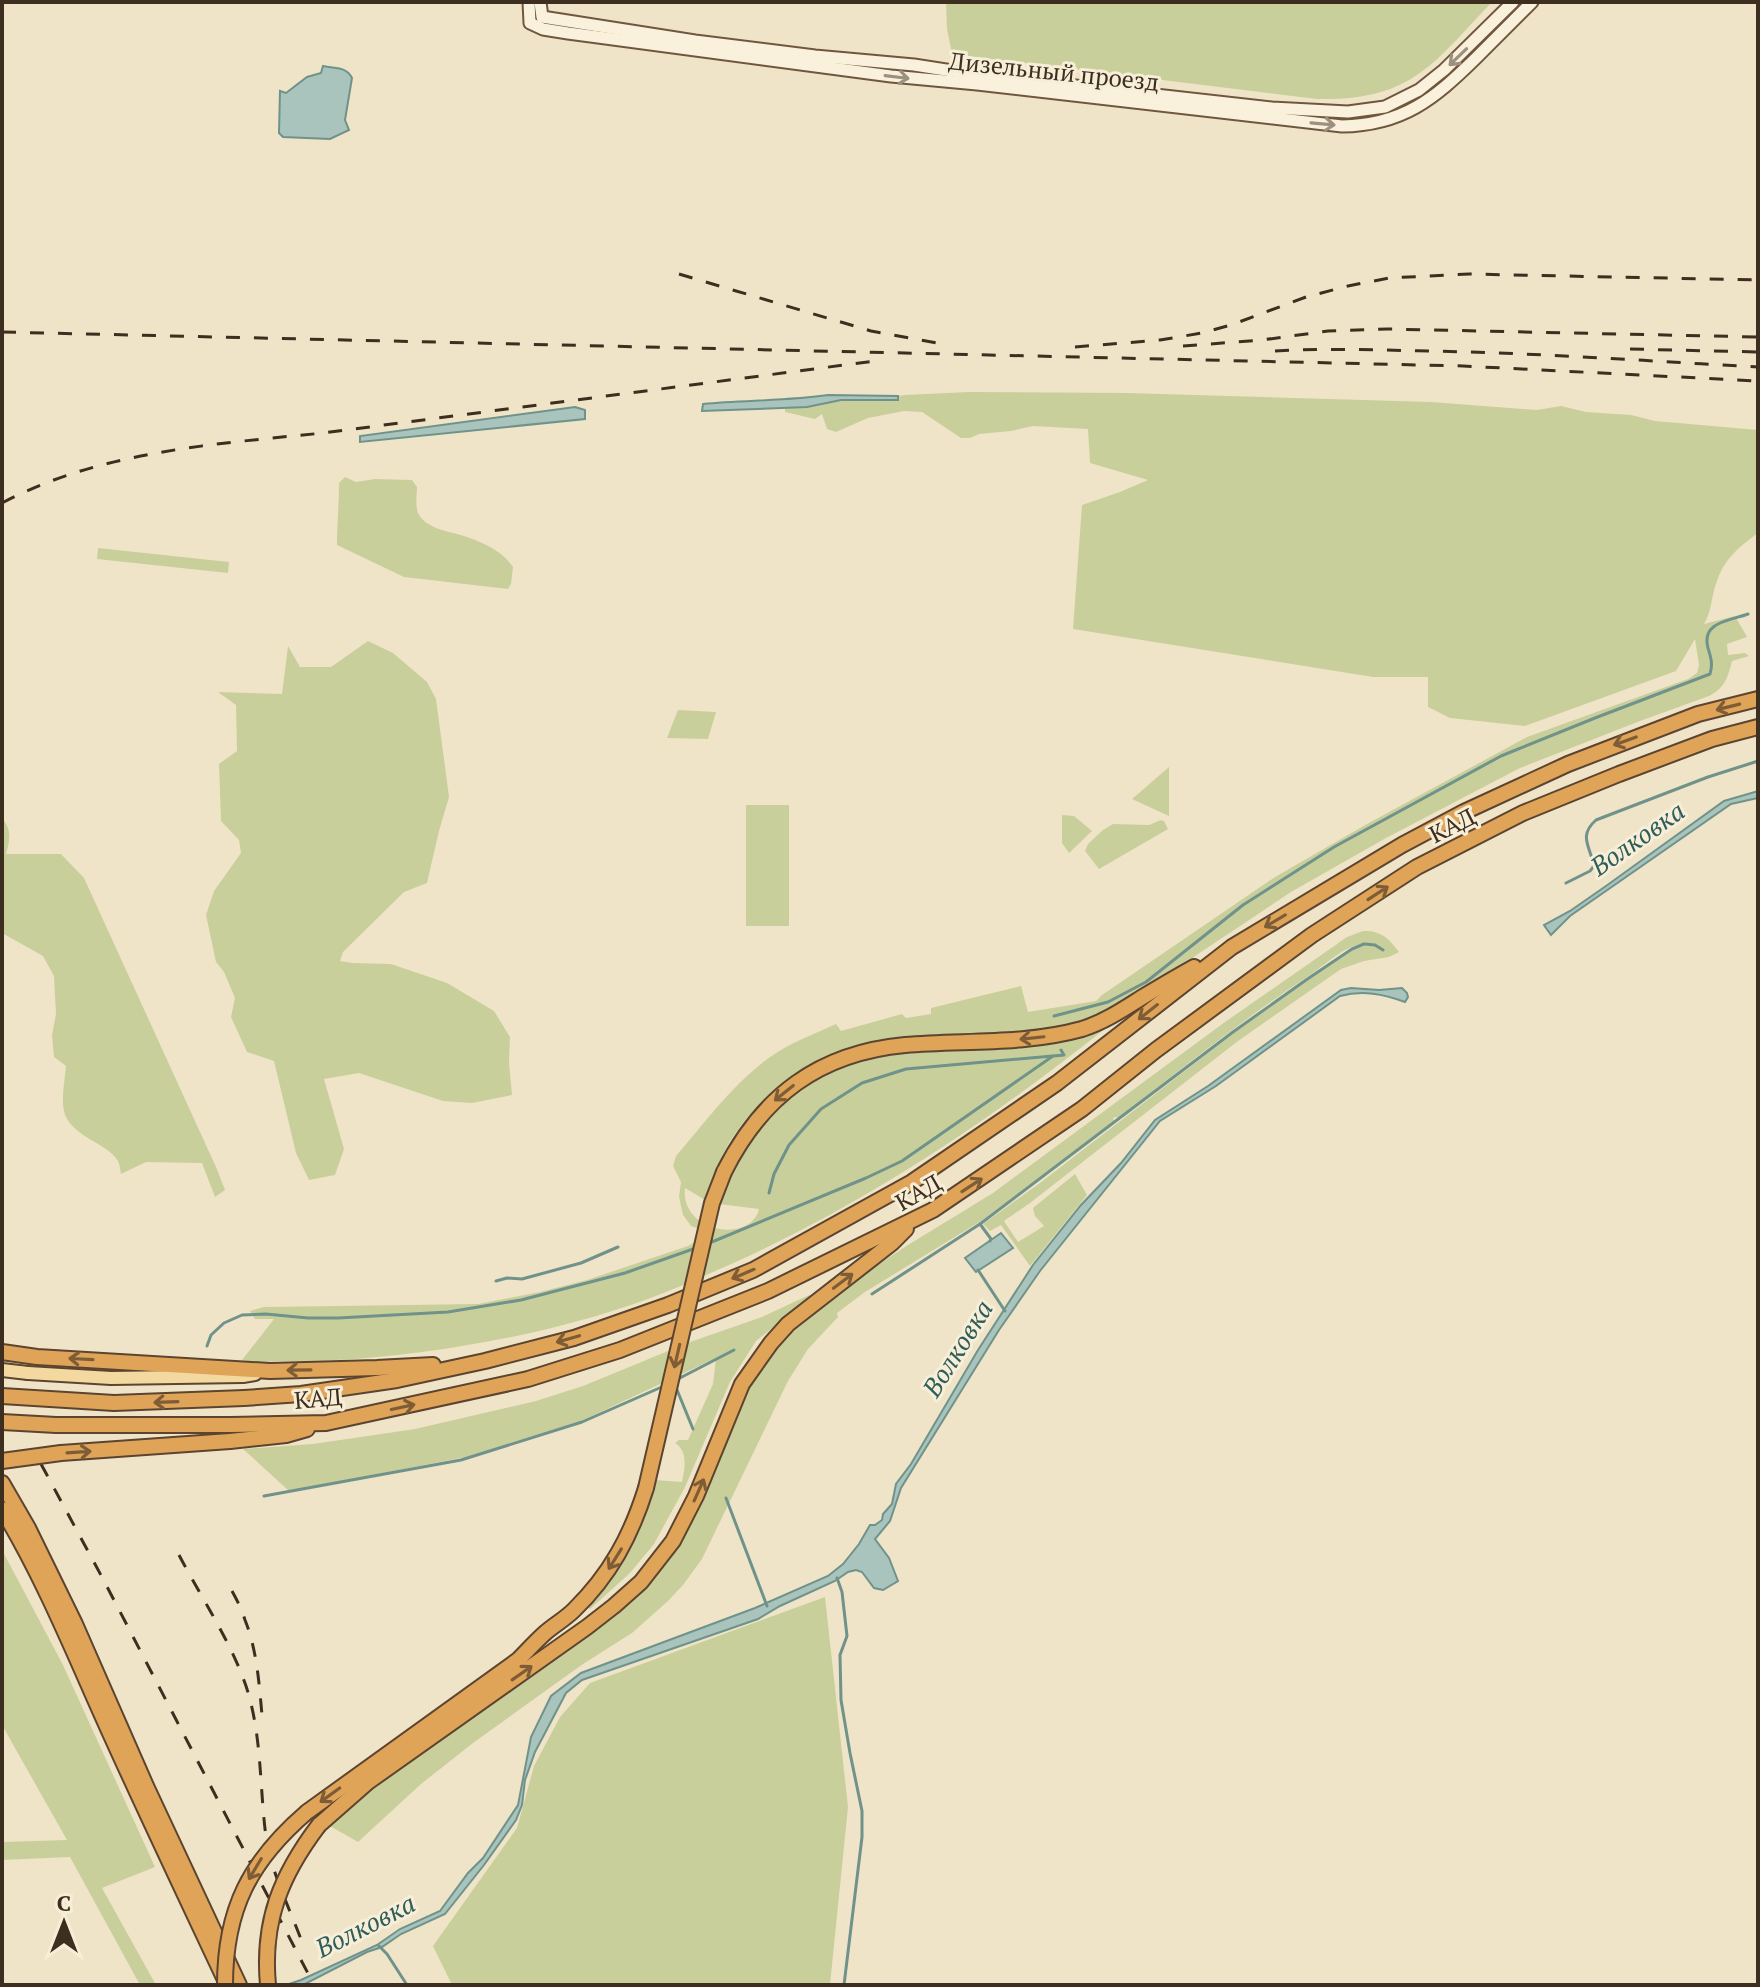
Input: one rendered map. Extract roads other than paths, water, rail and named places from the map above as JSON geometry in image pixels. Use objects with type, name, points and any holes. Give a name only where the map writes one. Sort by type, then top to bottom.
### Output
[{"type":"highway","name":"КАД","points":[[2,1396],[114,1403],[301,1394],[397,1380],[485,1361],[574,1338],[668,1305],[753,1270],[912,1182],[1057,1083],[1232,947],[1402,845],[1530,780],[1596,752],[1698,714],[1758,699]]},
{"type":"highway","name":"КАД","points":[[2,1422],[56,1425],[326,1423],[528,1379],[620,1350],[768,1291],[911,1222],[982,1178],[1082,1109],[1156,1050],[1312,935],[1417,867],[1523,813],[1712,739],[1758,727]]},
{"type":"highway","points":[[226,1985],[228,1940],[241,1895],[264,1855],[307,1812],[518,1660],[572,1612],[613,1564],[630,1534],[646,1488],[712,1203],[735,1150],[762,1112],[804,1078],[827,1065],[868,1051],[903,1045],[1036,1038],[1108,1019],[1232,947]]},
{"type":"highway","points":[[268,1985],[267,1942],[276,1902],[292,1862],[324,1820],[368,1782],[587,1627],[641,1582],[679,1530],[742,1384],[771,1343],[788,1324],[892,1243],[911,1222]]},
{"type":"highway","points":[[2,1352],[243,1372],[485,1361]]},
{"type":"highway","points":[[2,1461],[61,1453],[286,1435],[326,1423]]},
{"type":"highway","points":[[2,1483],[75,1624],[239,1985]]},
{"type":"highway","points":[[2,1509],[64,1629],[226,1985]]},
{"type":"main road","points":[[2,1370],[111,1378],[243,1372]]},
{"type":"street","name":"Дизельный проезд","points":[[529,2],[530,23],[543,29],[568,33],[891,76],[1342,126],[1389,120],[1423,104],[1452,81],[1532,2]]},
{"type":"street","name":"Дизельный проезд","points":[[540,2],[542,17],[695,41],[1256,106],[1348,112],[1394,104],[1426,85],[1513,2]]},
{"type":"water","points":[[323,66],[343,70],[352,78],[345,120],[349,130],[330,139],[283,137],[279,133],[280,91],[286,93],[307,77],[321,73]]},
{"type":"water","points":[[828,395],[898,396],[898,400],[841,400],[807,407],[702,411],[703,404]]},
{"type":"water","points":[[575,407],[585,410],[585,419],[360,442],[360,436]]},
{"type":"water","points":[[1758,791],[1758,798],[1731,804],[1570,916],[1551,935],[1544,925],[1570,911],[1724,801]]},
{"type":"water","points":[[1402,988],[1408,997],[1405,1002],[1373,994],[1340,996],[1216,1086],[1160,1121],[1040,1271],[999,1330],[901,1488],[890,1521],[875,1539],[889,1558],[898,1581],[883,1590],[874,1588],[862,1572],[848,1572],[758,1619],[582,1680],[566,1693],[535,1752],[516,1820],[445,1914],[303,1985],[286,1985],[377,1945],[400,1929],[440,1911],[483,1858],[518,1805],[531,1737],[551,1696],[581,1673],[755,1608],[828,1576],[843,1564],[870,1525],[882,1520],[892,1504],[896,1484],[1033,1265],[1155,1120],[1208,1086],[1341,990]]},
{"type":"water","points":[[1001,1233],[1013,1248],[976,1272],[965,1258]]},
{"type":"waterway","points":[[1054,1016],[1108,1002],[1146,982],[1243,905],[1334,847],[1501,756],[1710,674],[1709,633],[1718,624],[1748,614]]},
{"type":"waterway","name":"Волковка","points":[[1566,883],[1594,866],[1586,836],[1596,820],[1758,761]]},
{"type":"waterway","points":[[872,1294],[980,1224],[1233,1032],[1352,949],[1364,944],[1383,950]]},
{"type":"waterway","points":[[769,1193],[774,1174],[789,1145],[821,1109],[862,1083],[906,1069],[1064,1055],[1061,1050]]},
{"type":"waterway","points":[[707,1244],[902,1161],[1053,1056]]},
{"type":"waterway","points":[[980,1224],[990,1241]]},
{"type":"waterway","points":[[496,1281],[522,1279],[581,1263],[618,1247]]},
{"type":"waterway","points":[[207,1346],[211,1335],[224,1323],[242,1315],[338,1318],[448,1312],[521,1300],[625,1273],[696,1248]]},
{"type":"waterway","name":"Волковка","points":[[978,1270],[1005,1311]]},
{"type":"waterway","points":[[678,1379],[734,1350]]},
{"type":"waterway","points":[[675,1385],[693,1429]]},
{"type":"waterway","points":[[264,1496],[461,1460],[582,1422],[664,1386]]},
{"type":"waterway","points":[[726,1498],[767,1606]]},
{"type":"waterway","points":[[837,1578],[842,1592],[847,1636],[840,1655],[841,1700],[862,1811],[862,1837],[844,1985]]},
{"type":"waterway","name":"Волковка","points":[[379,1946],[407,1985]]},
{"type":"railway","points":[[679,274],[871,331],[942,344]]},
{"type":"railway","points":[[1075,347],[1202,333],[1306,297],[1389,278],[1469,274],[1758,280]]},
{"type":"railway","points":[[1183,346],[1328,331],[1387,329],[1758,337]]},
{"type":"railway","points":[[2,332],[1463,366],[1758,381]]},
{"type":"railway","points":[[1630,349],[1758,352]]},
{"type":"railway","points":[[1275,351],[1469,352],[1758,367]]},
{"type":"railway","points":[[2,503],[78,472],[118,461],[200,446],[323,433],[875,361]]},
{"type":"railway","points":[[41,1464],[314,1985]]},
{"type":"railway","points":[[179,1555],[224,1636],[246,1686],[258,1745],[267,1844],[302,1942]]},
{"type":"railway","points":[[232,1591],[252,1643],[262,1715]]}]
